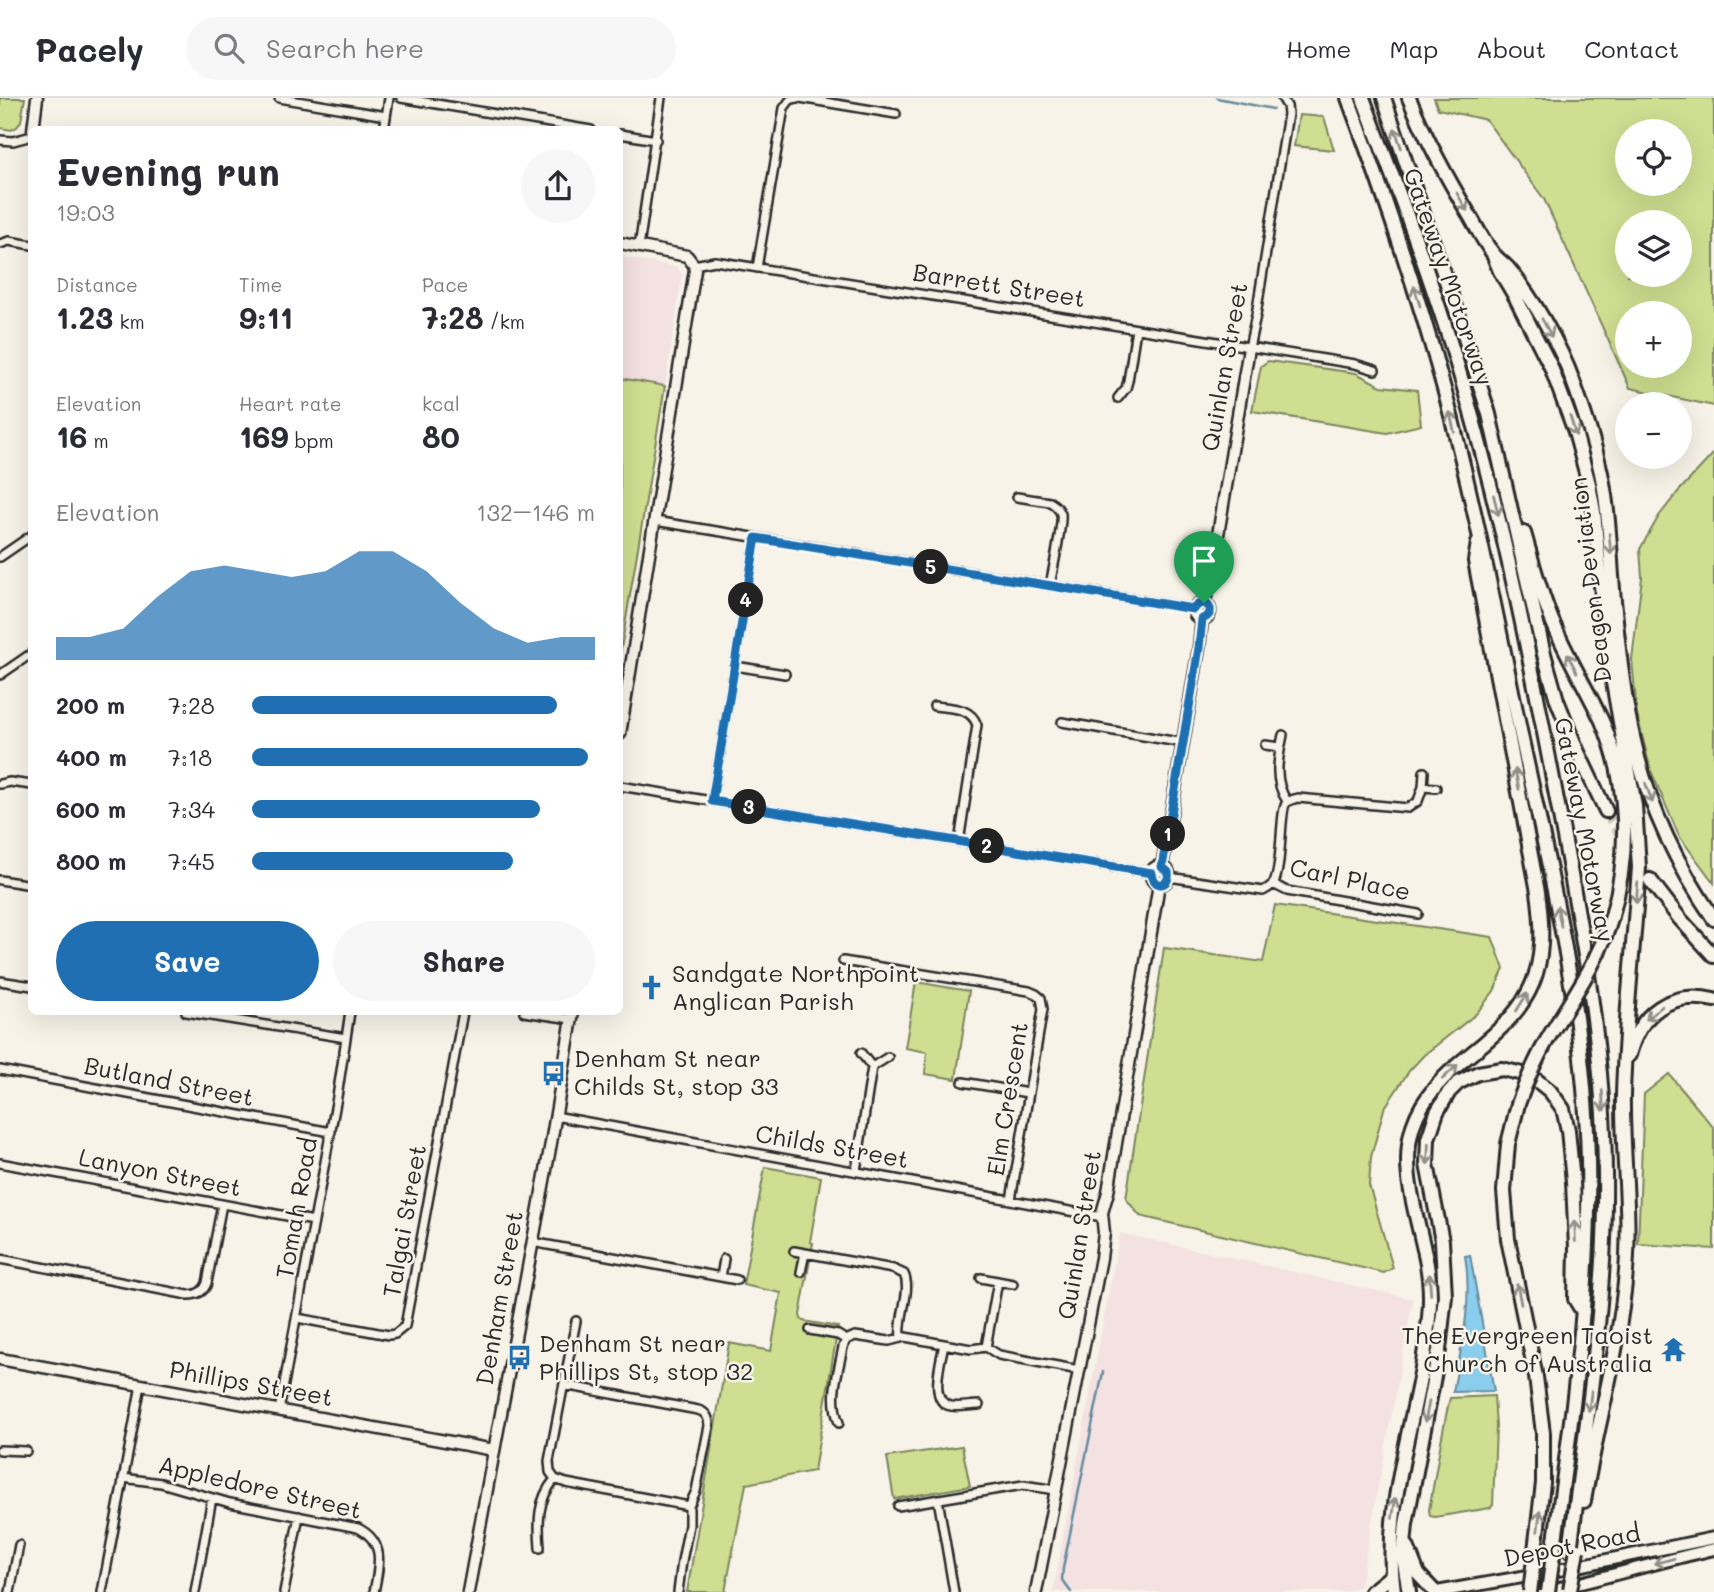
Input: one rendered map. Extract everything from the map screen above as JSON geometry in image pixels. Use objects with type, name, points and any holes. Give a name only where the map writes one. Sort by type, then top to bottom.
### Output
[{"type":"highway","name":"Gateway Motorway","points":[[1348,98],[1376,172],[1417,297],[1444,391],[1479,536],[1576,1008],[1585,1098],[1588,1246],[1578,1368],[1546,1592]]},
{"type":"highway","name":"Gateway Motorway","points":[[1363,98],[1409,219],[1445,328],[1495,502],[1530,654],[1586,952],[1603,1104],[1604,1229],[1596,1352],[1567,1592]]},
{"type":"highway","name":"Deagon Deviation","points":[[1384,98],[1489,414],[1557,700],[1606,811]]},
{"type":"highway","name":"Deagon Deviation","points":[[1409,98],[1460,200],[1493,254],[1507,266],[1527,295],[1573,381],[1594,444],[1603,483],[1609,523],[1614,608],[1633,741],[1663,831],[1679,863],[1714,919]]},
{"type":"highway","points":[[1493,254],[1541,344],[1561,392],[1575,432],[1592,501],[1606,649],[1635,806],[1639,867],[1624,1050],[1623,1138],[1627,1237],[1624,1288],[1613,1357],[1573,1550]]},
{"type":"highway","points":[[1496,443],[1542,596],[1552,622],[1603,724],[1619,778],[1624,811],[1624,856],[1620,888],[1605,940],[1594,964],[1537,1059],[1518,1104],[1508,1144],[1505,1202],[1508,1239],[1536,1377],[1543,1433],[1542,1496],[1530,1592]]},
{"type":"highway","points":[[1394,1592],[1391,1576],[1393,1508],[1430,1314],[1429,1270],[1408,1166],[1412,1129],[1416,1117],[1435,1087],[1490,1038],[1523,1002],[1541,956],[1542,926],[1538,892],[1475,561],[1479,536]]},
{"type":"highway","points":[[1650,880],[1680,919],[1714,956]]},
{"type":"highway","points":[[1625,1070],[1638,1030],[1655,1010],[1686,997],[1714,1000]]},
{"type":"highway","points":[[1409,1592],[1404,1557],[1406,1524],[1442,1334],[1445,1296],[1440,1227],[1428,1177],[1428,1139],[1449,1091],[1468,1077],[1502,1069],[1523,1074],[1535,1079],[1550,1091],[1563,1109],[1568,1130],[1573,1182],[1575,1299],[1583,1312]]},
{"type":"highway","points":[[1406,1542],[1418,1574],[1436,1592]]},
{"type":"highway","points":[[1371,1592],[1391,1576]]},
{"type":"main road","name":"Depot Road","points":[[1436,1592],[1714,1538]]},
{"type":"main road","name":"Depot Road","points":[[1546,1592],[1714,1549]]},
{"type":"street","points":[[34,126],[37,98]]},
{"type":"street","points":[[279,98],[386,116]]},
{"type":"street","points":[[385,126],[389,98]]},
{"type":"street","points":[[401,98],[567,126]]},
{"type":"street","points":[[639,247],[661,98]]},
{"type":"street","points":[[757,268],[784,108],[790,100],[799,98],[896,114]]},
{"type":"street","name":"Quinlan Street","points":[[1204,603],[1213,565],[1256,315],[1288,114],[1282,98]]},
{"type":"street","points":[[623,134],[656,140]]},
{"type":"street","points":[[0,140],[13,141],[28,136]]},
{"type":"street","points":[[0,244],[9,241],[28,243]]},
{"type":"street","name":"Barrett Street","points":[[623,244],[683,254],[694,264],[715,261],[1355,364],[1375,370]]},
{"type":"street","points":[[623,716],[695,276],[694,264]]},
{"type":"street","points":[[1118,398],[1128,381],[1136,330]]},
{"type":"street","points":[[1017,497],[1050,502],[1060,511],[1050,586]]},
{"type":"street","points":[[655,521],[1194,609]]},
{"type":"street","points":[[0,557],[28,538]]},
{"type":"street","points":[[712,801],[756,538]]},
{"type":"street","points":[[1204,603],[1209,606],[1210,613],[1202,619],[1195,616],[1194,609],[1204,603]]},
{"type":"street","points":[[1162,867],[1202,619]]},
{"type":"street","points":[[0,675],[28,656]]},
{"type":"street","points":[[735,666],[785,674]]},
{"type":"street","points":[[934,706],[971,713],[977,725],[959,842]]},
{"type":"street","points":[[1062,722],[1184,743]]},
{"type":"street","points":[[1283,735],[1278,765],[1279,790],[1287,801]]},
{"type":"street","points":[[1265,744],[1280,747]]},
{"type":"street","points":[[1169,877],[1264,891],[1273,884],[1277,872],[1283,808],[1287,801],[1298,798],[1408,808],[1418,801],[1424,772]]},
{"type":"street","points":[[0,784],[10,782],[28,784]]},
{"type":"street","points":[[623,786],[1152,873]]},
{"type":"street","points":[[1423,787],[1436,788]]},
{"type":"street","points":[[1157,867],[1162,867],[1169,877],[1167,881],[1159,884],[1152,879],[1152,873],[1157,867]]},
{"type":"street","points":[[0,880],[28,885]]},
{"type":"street","name":"Quinlan Street","points":[[1036,1592],[1101,1258],[1104,1233],[1102,1217],[1159,884]]},
{"type":"street","name":"Carl Place","points":[[1273,884],[1287,891],[1418,914]]},
{"type":"street","name":"Elm Crescent","points":[[843,961],[1029,991],[1039,995],[1043,1001],[1043,1009],[1011,1200]]},
{"type":"street","points":[[0,981],[28,985]]},
{"type":"street","points":[[206,1015],[346,1038]]},
{"type":"street","points":[[245,1021],[246,1015]]},
{"type":"street","name":"Tomah Road","points":[[279,1410],[331,1132],[350,1015]]},
{"type":"street","name":"Talgai Street","points":[[297,1318],[389,1335],[405,1326],[462,1015]]},
{"type":"street","name":"Denham Street","points":[[468,1592],[572,1015]]},
{"type":"street","points":[[856,1171],[872,1067],[861,1054]]},
{"type":"street","points":[[872,1067],[888,1057]]},
{"type":"street","name":"Butland Street","points":[[0,1070],[331,1132]]},
{"type":"street","points":[[963,1082],[1028,1093]]},
{"type":"street","name":"Childs Street","points":[[555,1116],[1102,1217]]},
{"type":"street","name":"Lanyon Street","points":[[0,1163],[314,1221]]},
{"type":"street","points":[[0,1259],[188,1295],[203,1295],[222,1204]]},
{"type":"street","points":[[532,1242],[737,1280]]},
{"type":"street","points":[[794,1251],[901,1272],[907,1284],[900,1322],[901,1338]]},
{"type":"street","points":[[802,1272],[805,1253]]},
{"type":"street","points":[[720,1277],[724,1259]]},
{"type":"street","points":[[981,1278],[1013,1284]]},
{"type":"street","points":[[986,1347],[998,1281]]},
{"type":"street","points":[[576,1321],[549,1461],[550,1472],[555,1479],[566,1483],[689,1506]]},
{"type":"street","points":[[810,1330],[838,1335],[846,1340]]},
{"type":"street","points":[[839,1423],[834,1398],[843,1348],[846,1340],[855,1336],[889,1341],[901,1338],[974,1350],[986,1347],[999,1354],[1079,1370]]},
{"type":"street","points":[[944,1345],[937,1387],[939,1398],[943,1404],[950,1406],[979,1405]]},
{"type":"street","name":"Phillips Street","points":[[0,1359],[494,1450]]},
{"type":"street","points":[[102,1592],[141,1385]]},
{"type":"street","points":[[564,1385],[698,1410],[706,1415],[709,1423],[696,1491],[689,1506],[690,1522],[678,1592]]},
{"type":"street","points":[[0,1450],[26,1451]]},
{"type":"street","name":"Appledore Street","points":[[123,1478],[161,1483],[212,1498],[358,1528],[375,1542],[379,1558],[374,1592]]},
{"type":"street","points":[[540,1548],[539,1517],[545,1491],[555,1479]]},
{"type":"street","points":[[898,1506],[1023,1485],[1056,1490]]},
{"type":"street","points":[[195,1592],[212,1498]]},
{"type":"street","points":[[938,1499],[954,1592]]},
{"type":"street","points":[[284,1592],[299,1516]]},
{"type":"street","points":[[10,1592],[19,1545]]},
{"type":"shaded area","points":[[623,258],[677,267],[682,276],[665,386],[623,379]]},
{"type":"shaded area","points":[[1120,1233],[1413,1299],[1360,1586],[1344,1592],[1053,1592]]},
{"type":"green space","points":[[0,98],[25,98],[21,121],[11,130],[0,128]]},
{"type":"green space","points":[[1434,98],[1714,98],[1714,406],[1692,401],[1692,392],[1649,392],[1630,388],[1625,378],[1692,378],[1692,301],[1615,301],[1615,355],[1544,199],[1486,120],[1438,109]]},
{"type":"green space","points":[[1299,115],[1324,117],[1334,150],[1294,146]]},
{"type":"green space","points":[[1268,361],[1356,373],[1381,386],[1417,390],[1421,425],[1387,433],[1252,411],[1261,366]]},
{"type":"green space","points":[[623,379],[665,386],[623,637]]},
{"type":"green space","points":[[1714,453],[1714,883],[1679,836],[1651,771],[1637,715],[1632,659],[1642,577],[1640,549],[1659,516]]},
{"type":"green space","points":[[1275,905],[1492,937],[1504,969],[1494,991],[1476,1014],[1424,1055],[1409,1071],[1384,1109],[1371,1157],[1369,1185],[1393,1268],[1384,1273],[1140,1216],[1126,1199],[1164,948],[1263,962]]},
{"type":"green space","points":[[916,982],[969,991],[956,1079],[925,1074],[927,1052],[905,1048]]},
{"type":"green space","points":[[1669,1074],[1714,1128],[1714,1249],[1638,1244],[1644,1094]]},
{"type":"green space","points":[[765,1167],[821,1177],[800,1315],[804,1321],[838,1327],[814,1471],[746,1484],[725,1592],[687,1592],[729,1343],[771,1351],[781,1293],[743,1285]]},
{"type":"green space","points":[[1494,1396],[1496,1426],[1493,1505],[1490,1508],[1430,1516],[1450,1398]]},
{"type":"green space","points":[[962,1446],[970,1486],[894,1499],[887,1457]]},
{"type":"water","points":[[1470,1255],[1494,1391],[1453,1392],[1467,1307],[1465,1256]]},
{"type":"waterway","points":[[1217,98],[1273,109]]},
{"type":"waterway","points":[[1071,1592],[1062,1580],[1063,1568],[1103,1372]]},
{"type":"tunnel","points":[[1606,811],[1650,880]]},
{"type":"place","name":"Sandgate Northpoint Anglican Parish","points":[[652,988]]},
{"type":"place","name":"Denham St near Childs St, stop 33","points":[[554,1073]]},
{"type":"place","name":"The Evergreen Taoist Church of Australia","points":[[1673,1350]]},
{"type":"place","name":"Denham St near Phillips St, stop 32","points":[[519,1358]]},
{"type":"route","points":[[756,538],[1187,608],[1194,609],[1199,603],[1204,603],[1209,606],[1210,613],[1202,619],[1162,867],[1167,869],[1169,874],[1162,884],[1152,879],[1152,873],[712,801],[756,538]]}]
